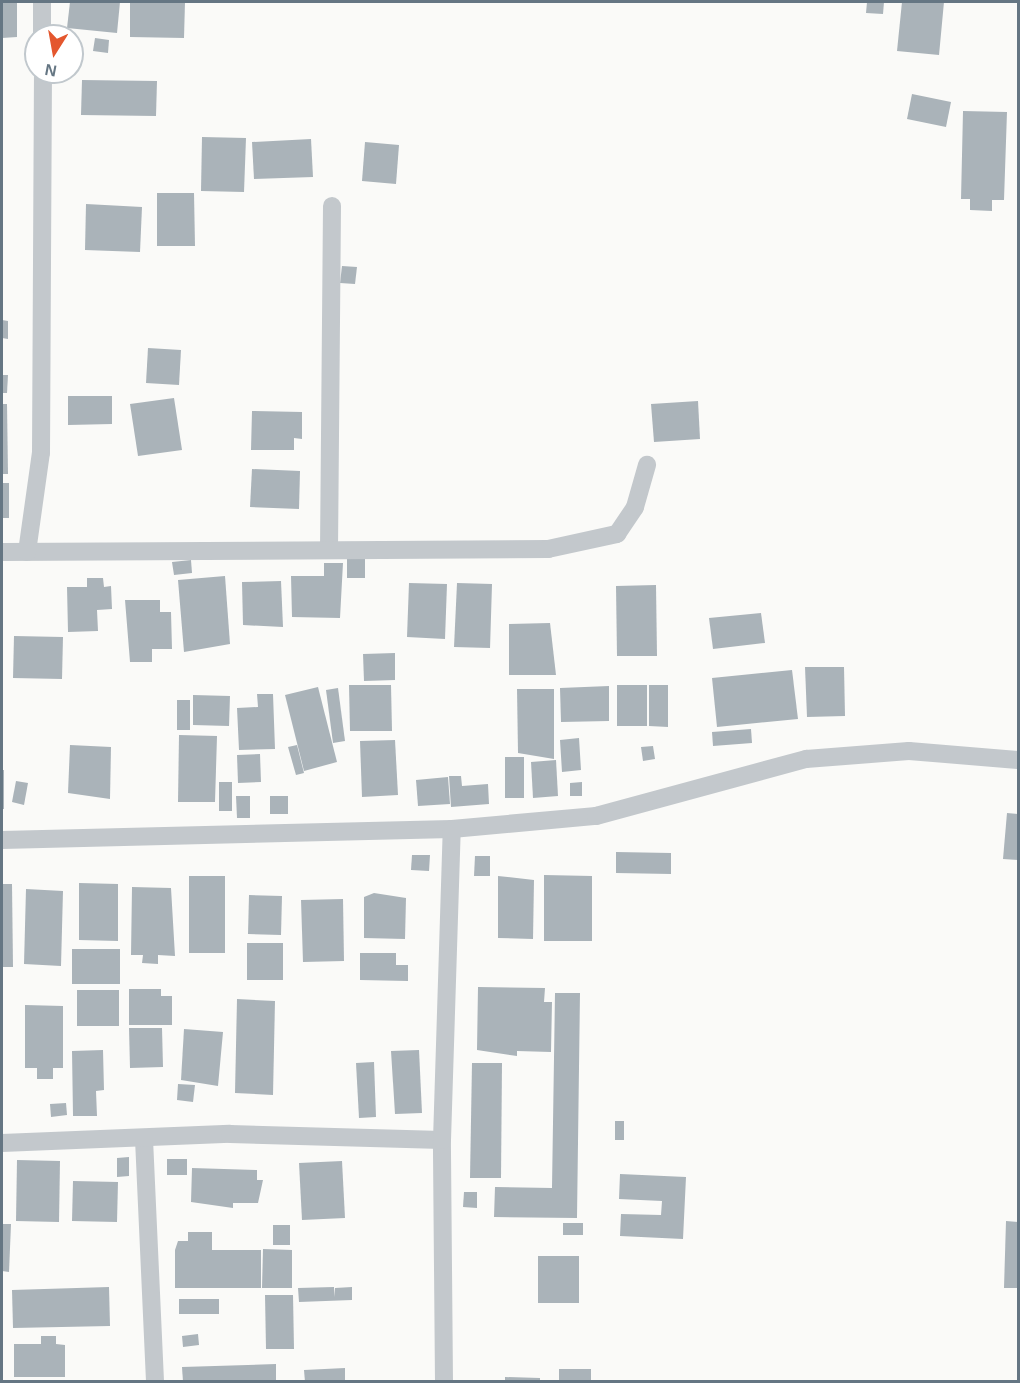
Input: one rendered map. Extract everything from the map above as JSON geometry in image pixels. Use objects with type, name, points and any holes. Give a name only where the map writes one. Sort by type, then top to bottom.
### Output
[{"type":"street","points":[[42,2],[42,24]]},
{"type":"street","points":[[27,552],[41,453],[43,84]]},
{"type":"street","points":[[329,550],[332,206]]},
{"type":"street","points":[[2,552],[548,549],[592,542],[617,534],[635,507],[647,465]]},
{"type":"street","points":[[2,840],[452,829],[596,816],[806,759],[909,751],[1018,760]]},
{"type":"street","points":[[444,1382],[442,1140],[452,829]]},
{"type":"street","points":[[2,1143],[230,1134],[442,1140]]},
{"type":"street","points":[[144,1139],[155,1382]]},
{"type":"building","points":[[2,2],[17,2],[17,37],[2,38]]},
{"type":"building","points":[[70,2],[120,2],[117,33],[84,30],[84,24],[67,24]]},
{"type":"building","points":[[130,2],[185,2],[184,38],[130,37]]},
{"type":"building","points":[[867,2],[884,2],[883,14],[866,13]]},
{"type":"building","points":[[902,2],[944,2],[939,55],[897,51]]},
{"type":"building","points":[[95,38],[109,40],[108,53],[93,51]]},
{"type":"building","points":[[84,80],[157,81],[156,116],[81,115]]},
{"type":"building","points":[[912,94],[951,102],[946,127],[907,119]]},
{"type":"building","points":[[963,111],[1007,112],[1004,200],[992,200],[992,211],[970,210],[970,199],[961,199]]},
{"type":"building","points":[[202,137],[246,138],[244,192],[201,191]]},
{"type":"building","points":[[311,139],[313,177],[254,179],[252,142]]},
{"type":"building","points":[[365,142],[399,145],[396,184],[362,181]]},
{"type":"building","points":[[157,193],[194,193],[195,246],[157,246]]},
{"type":"building","points":[[86,204],[142,207],[140,252],[85,250]]},
{"type":"building","points":[[342,266],[357,267],[355,284],[340,283]]},
{"type":"building","points":[[2,320],[8,321],[8,339],[2,338]]},
{"type":"building","points":[[148,348],[181,350],[179,385],[146,383]]},
{"type":"building","points":[[2,375],[8,375],[7,393],[2,393]]},
{"type":"building","points":[[68,396],[112,396],[112,424],[68,425]]},
{"type":"building","points":[[174,398],[182,450],[138,456],[130,404]]},
{"type":"building","points":[[698,401],[700,439],[654,442],[651,404]]},
{"type":"building","points":[[2,404],[7,404],[8,474],[2,474]]},
{"type":"building","points":[[252,411],[302,412],[302,439],[294,438],[294,450],[251,450]]},
{"type":"building","points":[[252,469],[300,471],[299,509],[250,507]]},
{"type":"building","points":[[2,483],[9,483],[9,518],[2,518]]},
{"type":"building","points":[[347,557],[365,557],[365,578],[347,578]]},
{"type":"building","points":[[191,560],[192,573],[174,575],[172,562]]},
{"type":"building","points":[[324,563],[343,563],[340,618],[292,617],[291,576],[324,576]]},
{"type":"building","points":[[225,576],[230,644],[184,652],[178,580]]},
{"type":"building","points":[[87,578],[103,578],[104,587],[111,586],[112,609],[97,610],[98,631],[68,632],[67,587],[87,587]]},
{"type":"building","points":[[281,581],[283,627],[243,625],[242,582]]},
{"type":"building","points":[[409,583],[447,584],[445,639],[407,637]]},
{"type":"building","points":[[457,583],[492,584],[490,648],[454,647]]},
{"type":"building","points":[[656,585],[657,656],[617,656],[616,586]]},
{"type":"building","points":[[125,600],[160,600],[160,612],[171,612],[172,649],[152,649],[152,662],[130,662]]},
{"type":"building","points":[[761,613],[765,643],[713,649],[709,618]]},
{"type":"building","points":[[550,623],[556,675],[509,675],[509,624]]},
{"type":"building","points":[[14,636],[63,637],[62,679],[13,678]]},
{"type":"building","points":[[395,653],[395,680],[364,681],[363,654]]},
{"type":"building","points":[[805,667],[844,667],[845,716],[807,717]]},
{"type":"building","points":[[792,670],[798,719],[717,727],[712,678]]},
{"type":"building","points":[[349,685],[391,685],[392,731],[350,731]]},
{"type":"building","points":[[617,685],[647,685],[647,726],[617,726]]},
{"type":"building","points":[[649,685],[668,685],[668,727],[649,726]]},
{"type":"building","points":[[609,686],[609,721],[561,722],[560,688]]},
{"type":"building","points":[[318,687],[337,762],[304,771],[285,695]]},
{"type":"building","points":[[338,688],[345,741],[333,743],[326,690]]},
{"type":"building","points":[[517,689],[554,689],[554,759],[518,753]]},
{"type":"building","points":[[257,694],[273,694],[275,749],[239,750],[237,708],[258,707]]},
{"type":"building","points":[[193,695],[230,696],[229,726],[193,725]]},
{"type":"building","points":[[177,700],[190,700],[190,730],[177,730]]},
{"type":"building","points":[[751,729],[752,743],[713,746],[712,732]]},
{"type":"building","points":[[179,735],[217,736],[215,802],[178,802]]},
{"type":"building","points":[[579,738],[581,770],[562,772],[560,740]]},
{"type":"building","points":[[395,740],[398,795],[362,797],[360,741]]},
{"type":"building","points":[[70,745],[111,747],[110,799],[68,793]]},
{"type":"building","points":[[297,745],[304,773],[296,775],[288,747]]},
{"type":"building","points":[[653,746],[655,759],[643,761],[641,747]]},
{"type":"building","points":[[260,754],[261,782],[238,783],[237,755]]},
{"type":"building","points":[[505,757],[524,757],[524,798],[505,798]]},
{"type":"building","points":[[556,760],[558,796],[533,798],[531,762]]},
{"type":"building","points":[[2,770],[4,770],[4,809],[2,809]]},
{"type":"building","points":[[449,776],[461,776],[462,786],[488,784],[489,804],[451,807]]},
{"type":"building","points":[[448,777],[450,804],[418,806],[416,780]]},
{"type":"building","points":[[16,781],[28,783],[24,805],[12,802]]},
{"type":"building","points":[[219,782],[232,782],[232,811],[219,811]]},
{"type":"building","points":[[582,782],[582,796],[570,796],[570,783]]},
{"type":"building","points":[[236,796],[250,796],[250,818],[237,818]]},
{"type":"building","points":[[270,796],[288,796],[288,814],[270,814]]},
{"type":"building","points":[[1007,813],[1018,814],[1018,860],[1003,859]]},
{"type":"building","points":[[616,852],[671,853],[671,874],[616,873]]},
{"type":"building","points":[[412,855],[430,855],[429,871],[411,870]]},
{"type":"building","points":[[475,856],[490,856],[490,876],[474,876]]},
{"type":"building","points":[[544,875],[592,876],[592,941],[544,941]]},
{"type":"building","points":[[189,876],[225,876],[225,953],[189,953]]},
{"type":"building","points":[[498,876],[534,880],[533,939],[498,938]]},
{"type":"building","points":[[79,883],[118,884],[118,941],[79,940]]},
{"type":"building","points":[[2,884],[12,884],[13,967],[2,967]]},
{"type":"building","points":[[132,887],[171,888],[175,956],[158,955],[158,964],[142,963],[143,955],[131,955]]},
{"type":"building","points":[[26,889],[63,891],[61,966],[24,964]]},
{"type":"building","points":[[374,893],[406,898],[405,939],[364,938],[364,897]]},
{"type":"building","points":[[249,895],[282,896],[281,935],[248,934]]},
{"type":"building","points":[[343,899],[344,961],[303,962],[301,900]]},
{"type":"building","points":[[247,943],[283,943],[283,980],[247,980]]},
{"type":"building","points":[[72,949],[120,949],[120,984],[72,984]]},
{"type":"building","points":[[360,953],[396,953],[396,965],[408,965],[408,981],[360,980]]},
{"type":"building","points":[[478,987],[545,988],[544,1002],[552,1002],[551,1052],[517,1051],[517,1056],[477,1050]]},
{"type":"building","points":[[129,989],[161,989],[161,996],[172,996],[172,1025],[129,1025]]},
{"type":"building","points":[[77,990],[119,990],[119,1026],[77,1026]]},
{"type":"building","points":[[555,993],[580,993],[577,1218],[494,1217],[495,1187],[552,1188]]},
{"type":"building","points":[[237,999],[275,1001],[273,1095],[235,1093]]},
{"type":"building","points":[[25,1005],[63,1006],[63,1068],[53,1068],[53,1079],[37,1079],[37,1068],[25,1068]]},
{"type":"building","points":[[129,1028],[162,1028],[163,1067],[130,1068]]},
{"type":"building","points":[[184,1029],[223,1032],[218,1086],[181,1080]]},
{"type":"building","points":[[103,1050],[104,1090],[96,1091],[97,1116],[73,1116],[72,1051]]},
{"type":"building","points":[[419,1050],[422,1113],[395,1114],[391,1051]]},
{"type":"building","points":[[374,1062],[376,1117],[359,1118],[356,1063]]},
{"type":"building","points":[[472,1063],[502,1063],[501,1178],[470,1178]]},
{"type":"building","points":[[178,1084],[195,1085],[193,1102],[177,1100]]},
{"type":"building","points":[[66,1103],[67,1115],[51,1117],[50,1104]]},
{"type":"building","points":[[615,1121],[624,1121],[624,1140],[615,1140]]},
{"type":"building","points":[[129,1157],[129,1176],[117,1177],[117,1158]]},
{"type":"building","points":[[167,1159],[187,1159],[187,1175],[167,1175]]},
{"type":"building","points":[[17,1160],[60,1161],[59,1222],[16,1221]]},
{"type":"building","points":[[342,1161],[345,1218],[302,1220],[299,1163]]},
{"type":"building","points":[[192,1168],[257,1170],[257,1180],[263,1180],[258,1203],[233,1203],[233,1208],[191,1202]]},
{"type":"building","points":[[620,1174],[686,1177],[683,1239],[620,1236],[621,1214],[661,1215],[662,1201],[619,1199]]},
{"type":"building","points":[[73,1181],[118,1182],[117,1222],[72,1221]]},
{"type":"building","points":[[464,1192],[477,1192],[477,1208],[463,1207]]},
{"type":"building","points":[[1006,1221],[1018,1222],[1018,1288],[1004,1288]]},
{"type":"building","points":[[563,1223],[583,1223],[583,1235],[563,1235]]},
{"type":"building","points":[[2,1224],[11,1224],[9,1272],[2,1271]]},
{"type":"building","points":[[273,1225],[290,1225],[290,1245],[273,1245]]},
{"type":"building","points":[[188,1232],[212,1232],[212,1250],[261,1250],[261,1288],[175,1288],[175,1250],[178,1241],[188,1241]]},
{"type":"building","points":[[263,1249],[292,1250],[292,1288],[262,1288]]},
{"type":"building","points":[[538,1256],[579,1256],[579,1303],[538,1303]]},
{"type":"building","points":[[109,1287],[110,1326],[13,1328],[12,1290]]},
{"type":"building","points":[[334,1287],[334,1297],[335,1288],[352,1287],[352,1300],[299,1302],[298,1288]]},
{"type":"building","points":[[265,1295],[293,1295],[294,1349],[266,1349]]},
{"type":"building","points":[[179,1299],[219,1299],[219,1314],[179,1314]]},
{"type":"building","points":[[198,1334],[199,1345],[183,1347],[182,1336]]},
{"type":"building","points":[[41,1336],[56,1336],[56,1344],[65,1345],[65,1377],[14,1377],[14,1344],[41,1344]]},
{"type":"building","points":[[276,1364],[276,1382],[183,1382],[182,1367]]},
{"type":"building","points":[[345,1368],[345,1382],[305,1382],[304,1370]]},
{"type":"building","points":[[559,1369],[591,1369],[591,1382],[559,1382]]},
{"type":"building","points":[[505,1377],[540,1378],[540,1382],[505,1382]]}]
